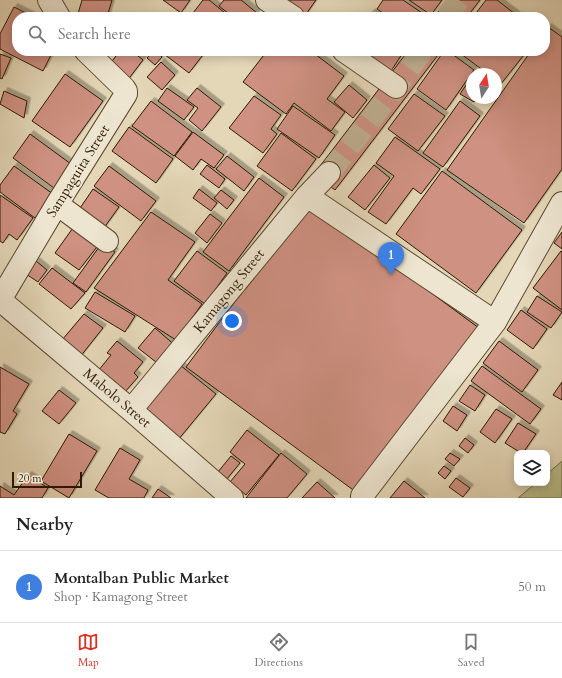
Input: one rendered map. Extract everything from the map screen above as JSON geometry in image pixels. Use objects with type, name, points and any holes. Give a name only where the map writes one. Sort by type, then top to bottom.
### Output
[{"type":"street","points":[[49,0],[56,12]]},
{"type":"street","points":[[267,0],[285,12]]},
{"type":"street","name":"Sampaguita Street","points":[[0,300],[57,204],[126,94],[124,88],[91,56]]},
{"type":"street","points":[[351,56],[392,84]]},
{"type":"street","name":"Kamagong Street","points":[[131,410],[307,196],[329,173]]},
{"type":"street","points":[[307,196],[494,322]]},
{"type":"street","points":[[362,496],[494,322],[562,203]]},
{"type":"street","points":[[57,204],[107,241]]},
{"type":"street","name":"Mabolo Street","points":[[0,300],[131,410],[232,498]]},
{"type":"green space","points":[[562,461],[562,498],[518,498],[532,486],[550,486],[550,471]]},
{"type":"building","points":[[82,0],[112,0],[108,12],[78,12]]},
{"type":"building","points":[[163,0],[190,0],[182,12]]},
{"type":"building","points":[[203,0],[209,0],[224,12],[194,12]]},
{"type":"building","points":[[224,0],[241,0],[256,12],[227,12],[219,6]]},
{"type":"building","points":[[279,0],[316,0],[308,12],[294,12]]},
{"type":"building","points":[[383,0],[403,0],[421,12],[382,12],[377,9]]},
{"type":"building","points":[[409,0],[442,0],[433,12],[427,12]]},
{"type":"building","points":[[447,0],[480,0],[471,12],[438,12]]},
{"type":"building","points":[[486,0],[497,0],[513,12],[477,12]]},
{"type":"building","points":[[14,7],[24,12],[12,12],[12,55],[0,49],[0,34]]},
{"type":"building","points":[[550,28],[562,37],[562,169],[524,223],[447,170],[494,104],[502,104],[502,92],[527,56],[550,56]]},
{"type":"building","points":[[0,54],[11,58],[2,79],[0,78]]},
{"type":"building","points":[[14,56],[50,56],[43,71]]},
{"type":"building","points":[[116,56],[138,56],[143,60],[127,81],[108,66]]},
{"type":"building","points":[[149,56],[162,57],[155,65],[147,58]]},
{"type":"building","points":[[167,56],[202,56],[189,73]]},
{"type":"building","points":[[263,56],[318,56],[344,76],[327,99],[345,112],[331,131],[294,103],[286,114],[243,82]]},
{"type":"building","points":[[368,56],[401,56],[391,71]]},
{"type":"building","points":[[404,56],[437,56],[335,190],[314,174]]},
{"type":"building","points":[[440,56],[455,56],[471,68],[466,68],[466,81],[446,110],[417,89]]},
{"type":"building","points":[[464,56],[523,56],[502,83],[502,68],[480,68]]},
{"type":"building","points":[[161,62],[175,75],[162,90],[147,77]]},
{"type":"building","points":[[65,74],[103,101],[70,147],[32,121]]},
{"type":"building","points":[[349,85],[367,100],[353,118],[334,102]]},
{"type":"building","points":[[466,85],[466,97],[460,94]]},
{"type":"building","points":[[167,88],[194,107],[184,120],[158,101]]},
{"type":"building","points":[[197,88],[221,107],[202,131],[189,120],[198,108],[187,100]]},
{"type":"building","points":[[4,91],[27,101],[24,118],[0,104]]},
{"type":"building","points":[[414,94],[445,116],[418,151],[388,129]]},
{"type":"building","points":[[254,96],[281,115],[271,129],[277,134],[263,153],[229,128]]},
{"type":"building","points":[[151,101],[192,132],[174,156],[132,126]]},
{"type":"building","points":[[460,101],[480,116],[443,167],[423,153]]},
{"type":"building","points":[[293,106],[335,135],[319,158],[277,129]]},
{"type":"building","points":[[129,127],[173,159],[156,183],[112,151]]},
{"type":"building","points":[[193,132],[224,155],[214,168],[201,159],[193,170],[175,156]]},
{"type":"building","points":[[281,133],[316,159],[292,191],[257,166]]},
{"type":"building","points":[[30,134],[71,164],[54,188],[13,158]]},
{"type":"building","points":[[395,137],[440,169],[421,194],[413,188],[386,224],[368,212],[394,176],[376,163]]},
{"type":"building","points":[[227,156],[254,177],[244,191],[216,169]]},
{"type":"building","points":[[207,165],[225,179],[219,188],[200,174]]},
{"type":"building","points":[[374,165],[390,178],[365,210],[348,197]]},
{"type":"building","points":[[14,166],[53,194],[35,218],[0,192],[0,185]]},
{"type":"building","points":[[109,166],[156,201],[141,221],[94,186]]},
{"type":"building","points":[[442,171],[522,230],[476,293],[396,234]]},
{"type":"building","points":[[259,178],[284,197],[229,271],[203,252]]},
{"type":"building","points":[[93,189],[119,207],[101,232],[76,214]]},
{"type":"building","points":[[199,189],[217,203],[211,211],[193,198]]},
{"type":"building","points":[[221,190],[234,200],[227,209],[214,198]]},
{"type":"building","points":[[0,195],[33,218],[17,240],[9,234],[3,243],[0,241]]},
{"type":"building","points":[[309,203],[483,331],[360,495],[186,367]]},
{"type":"building","points":[[151,212],[195,242],[168,280],[202,304],[176,340],[94,288]]},
{"type":"building","points":[[210,214],[222,223],[207,243],[195,233]]},
{"type":"building","points":[[75,225],[100,243],[79,270],[55,253]]},
{"type":"building","points":[[562,232],[562,249],[554,243]]},
{"type":"building","points":[[102,243],[115,252],[86,292],[73,283]]},
{"type":"building","points":[[197,251],[227,273],[205,304],[174,281]]},
{"type":"building","points":[[561,251],[562,252],[562,310],[533,288]]},
{"type":"building","points":[[36,261],[47,270],[38,282],[26,274]]},
{"type":"building","points":[[52,268],[85,293],[71,309],[39,284]]},
{"type":"building","points":[[95,292],[135,316],[125,332],[85,308]]},
{"type":"building","points":[[537,296],[562,312],[551,328],[527,312]]},
{"type":"building","points":[[521,310],[547,329],[533,349],[507,330]]},
{"type":"building","points":[[84,314],[103,328],[80,357],[62,340]]},
{"type":"building","points":[[155,328],[177,347],[161,366],[138,348]]},
{"type":"building","points":[[117,341],[143,362],[134,373],[138,377],[125,392],[98,371],[111,355],[107,353]]},
{"type":"building","points":[[499,341],[538,370],[522,392],[483,363]]},
{"type":"building","points":[[180,365],[216,394],[178,440],[142,410]]},
{"type":"building","points":[[482,366],[541,409],[530,424],[471,381]]},
{"type":"building","points":[[0,367],[29,384],[13,411],[17,414],[5,434],[0,432]]},
{"type":"building","points":[[562,382],[562,400],[553,395]]},
{"type":"building","points":[[470,385],[485,395],[475,411],[459,401]]},
{"type":"building","points":[[59,390],[76,403],[59,424],[42,411]]},
{"type":"building","points":[[453,406],[467,415],[457,431],[443,421]]},
{"type":"building","points":[[496,409],[512,419],[495,443],[480,432]]},
{"type":"building","points":[[518,423],[536,434],[525,450],[516,450],[505,443]]},
{"type":"building","points":[[247,430],[279,455],[246,495],[230,482],[245,464],[230,452]]},
{"type":"building","points":[[69,434],[97,451],[69,498],[41,481]]},
{"type":"building","points":[[465,438],[474,445],[468,453],[459,446]]},
{"type":"building","points":[[120,448],[140,460],[129,479],[148,490],[144,498],[109,498],[95,490]]},
{"type":"building","points":[[281,453],[307,474],[287,498],[246,498]]},
{"type":"building","points":[[450,453],[460,459],[454,466],[445,459]]},
{"type":"building","points":[[231,456],[240,463],[222,485],[213,478]]},
{"type":"building","points":[[444,466],[451,471],[445,479],[438,473]]},
{"type":"building","points":[[28,475],[48,488],[42,498],[0,498],[0,486],[14,495]]},
{"type":"building","points":[[456,478],[470,488],[463,497],[449,487]]},
{"type":"building","points":[[404,481],[425,498],[390,498]]},
{"type":"building","points":[[317,482],[335,498],[302,498]]},
{"type":"building","points":[[158,489],[171,498],[152,498]]},
{"type":"tunnel","points":[[450,12],[459,0]]},
{"type":"tunnel","points":[[329,173],[418,56]]},
{"type":"place","name":"Montalban Public Market","points":[[391,275]]}]
